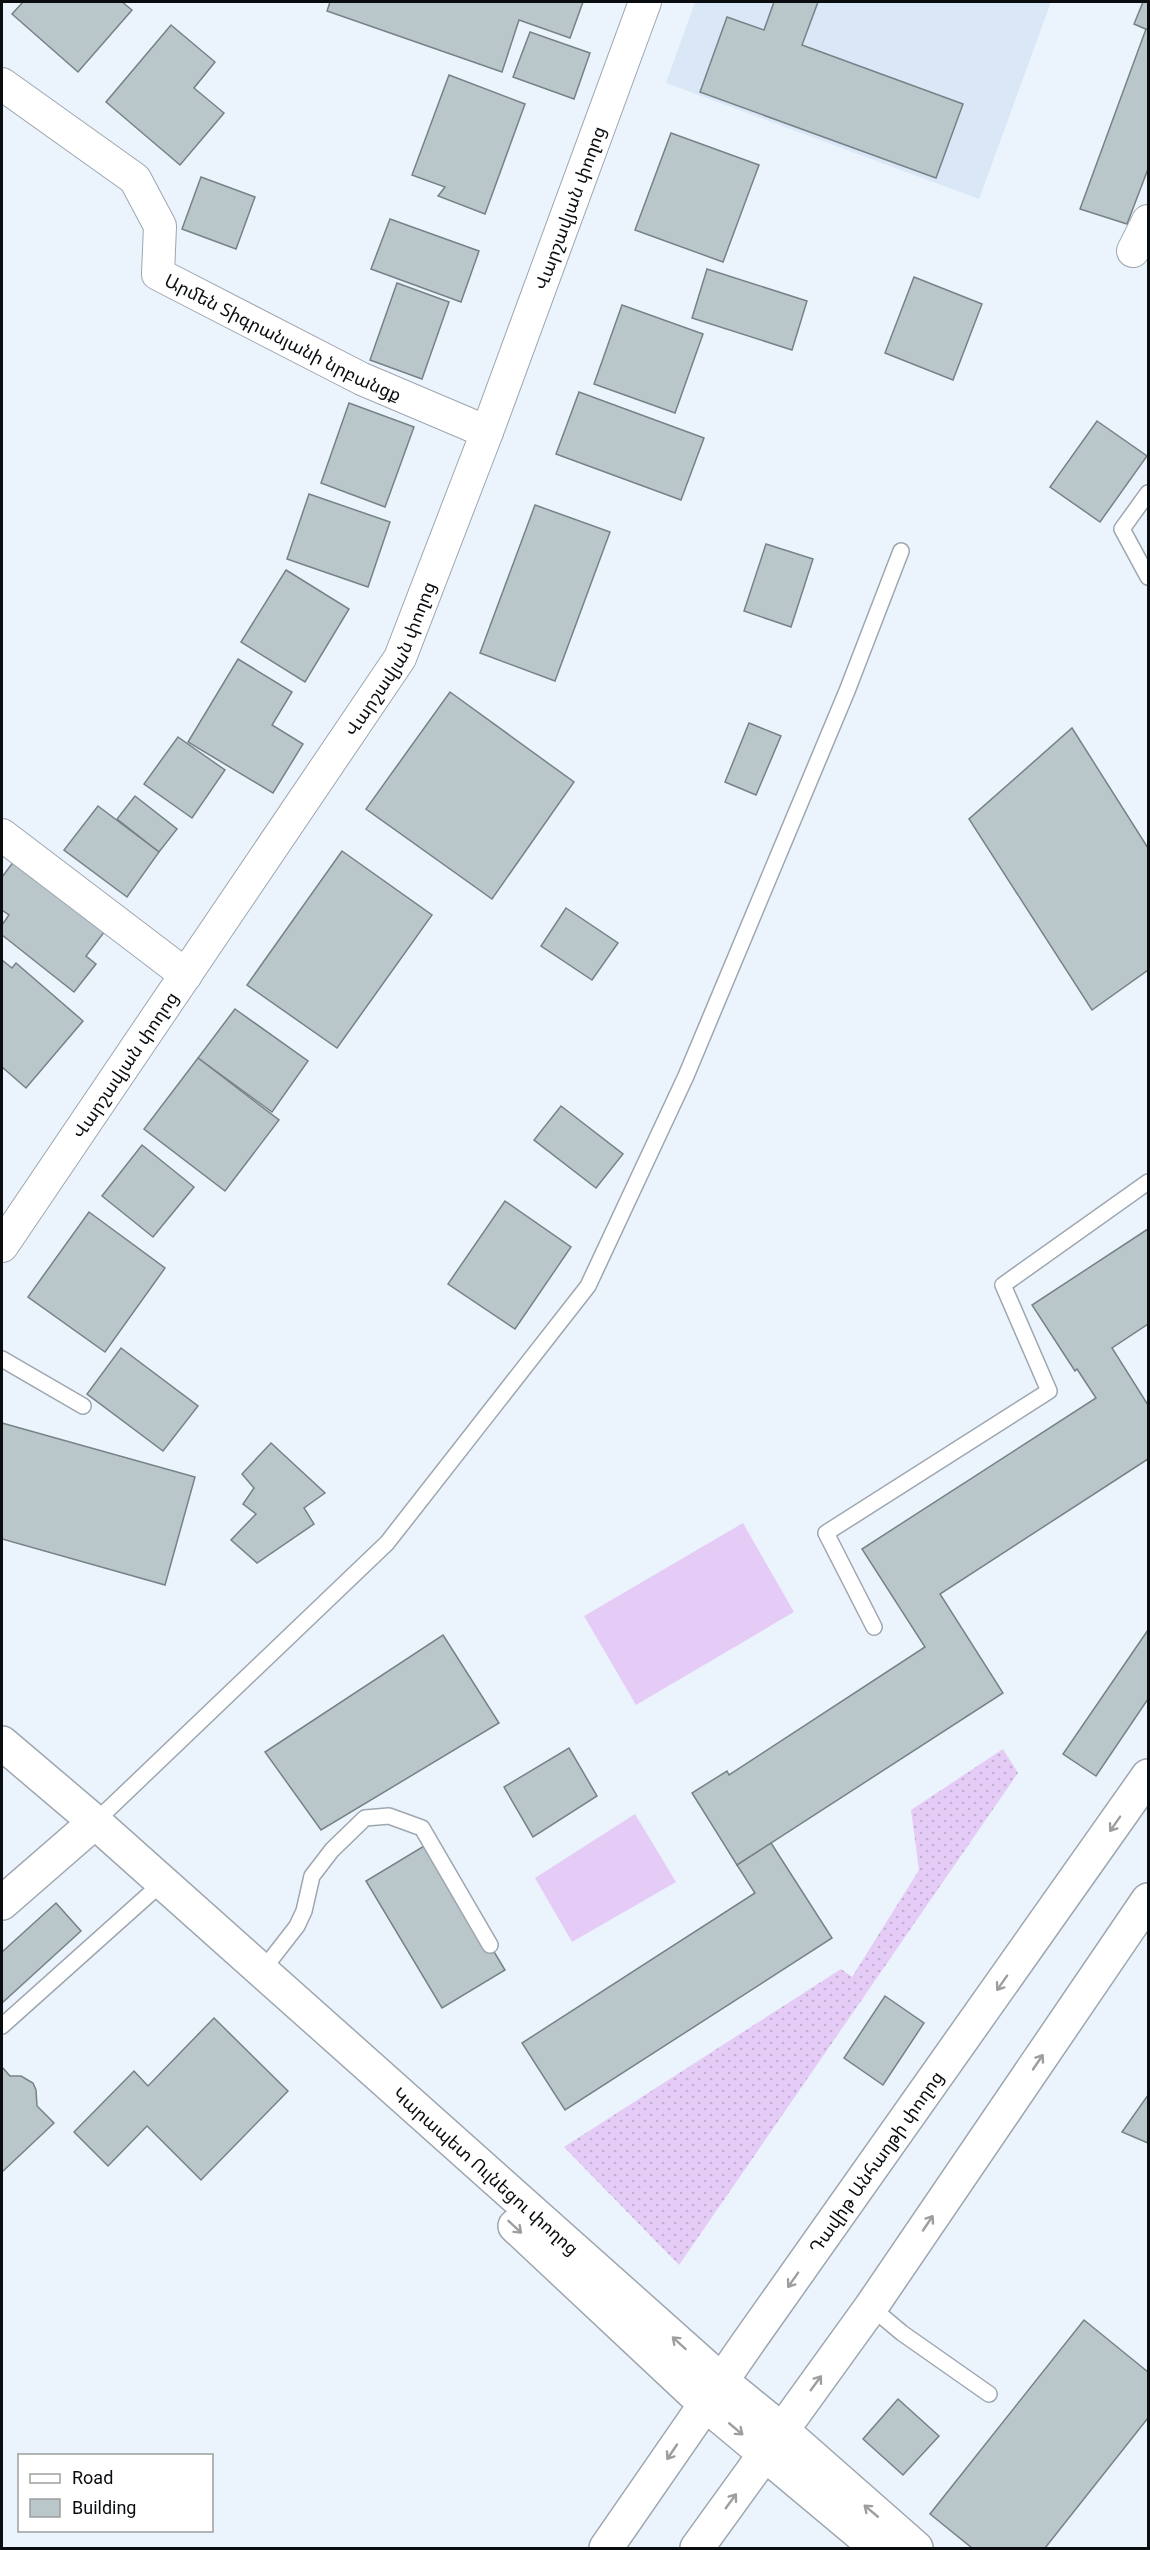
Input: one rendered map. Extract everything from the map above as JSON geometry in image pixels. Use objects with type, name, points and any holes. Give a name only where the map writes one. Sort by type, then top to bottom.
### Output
[{"type":"street","name":"Վարշավյան փողոց","points":[[2,1246],[400,658],[487,432],[645,2]]},
{"type":"street","name":"Արմեն Տիգրանյանի նրբանցք","points":[[2,84],[135,179],[160,226],[158,274],[362,379],[487,432]]},
{"type":"street","points":[[1133,252],[1149,221]]},
{"type":"street","points":[[2,836],[186,975]]},
{"type":"street","name":"Կարապետ Ուլնեցու փողոց","points":[[2,1743],[59,1790],[154,1890],[714,2393],[775,2443],[916,2548]]},
{"type":"street","name":"Դավիթ Անհաղթի փողոց","points":[[606,2548],[747,2344],[1149,1776]]},
{"type":"street","points":[[2,1903],[92,1826]]},
{"type":"street","name":"Կարապետ Ուլնեցու փողոց","points":[[92,1826],[262,1971],[714,2393]]},
{"type":"street","points":[[697,2548],[871,2307],[1149,1900]]},
{"type":"street","name":"Կարապետ Ուլնեցու փողոց","points":[[775,2443],[877,2548]]},
{"type":"lane","points":[[1149,493],[1122,530],[1149,578]]},
{"type":"lane","points":[[92,1826],[387,1543],[588,1286],[686,1076],[847,691],[901,551]]},
{"type":"lane","points":[[874,1627],[826,1533],[1049,1391],[1003,1285],[1149,1182]]},
{"type":"lane","points":[[2,1359],[83,1406]]},
{"type":"lane","points":[[262,1971],[297,1926],[304,1911],[312,1876],[332,1850],[365,1818],[390,1816],[422,1828],[490,1945]]},
{"type":"lane","points":[[2,2026],[154,1890]]},
{"type":"lane","points":[[871,2307],[902,2333],[989,2394]]},
{"type":"shaded area","points":[[695,2],[1051,2],[979,199],[666,83]]},
{"type":"shaded area","points":[[743,1523],[794,1612],[636,1705],[584,1616]]},
{"type":"shaded area","points":[[1003,1749],[1018,1773],[679,2265],[564,2147],[841,1969],[852,1977],[919,1870],[911,1810]]},
{"type":"shaded area","points":[[635,1814],[676,1882],[572,1942],[535,1878]]},
{"type":"building","points":[[23,2],[122,2],[132,10],[78,72],[12,14]]},
{"type":"building","points":[[330,2],[583,2],[570,38],[519,20],[502,72],[327,11]]},
{"type":"building","points":[[774,2],[818,2],[802,45],[963,104],[936,178],[700,92],[727,17],[764,30]]},
{"type":"building","points":[[1143,2],[1148,2],[1148,30],[1134,24]]},
{"type":"building","points":[[171,25],[215,62],[194,88],[224,113],[180,165],[106,102]]},
{"type":"building","points":[[1146,29],[1148,30],[1148,169],[1127,224],[1080,209]]},
{"type":"building","points":[[530,32],[590,53],[574,99],[513,77]]},
{"type":"building","points":[[449,75],[525,104],[485,214],[438,196],[445,187],[412,175]]},
{"type":"building","points":[[671,133],[759,165],[723,262],[635,230]]},
{"type":"building","points":[[201,177],[255,197],[236,249],[182,229]]},
{"type":"building","points":[[390,219],[479,251],[461,302],[371,269]]},
{"type":"building","points":[[707,269],[807,301],[792,350],[692,318]]},
{"type":"building","points":[[914,277],[982,304],[953,380],[885,353]]},
{"type":"building","points":[[397,283],[449,302],[422,379],[370,360]]},
{"type":"building","points":[[622,305],[703,334],[675,413],[594,384]]},
{"type":"building","points":[[579,392],[704,438],[681,500],[556,454]]},
{"type":"building","points":[[349,403],[414,427],[385,507],[321,483]]},
{"type":"building","points":[[1097,421],[1147,456],[1100,522],[1050,487]]},
{"type":"building","points":[[309,494],[390,522],[368,587],[287,559]]},
{"type":"building","points":[[535,505],[610,532],[555,681],[480,653]]},
{"type":"building","points":[[766,544],[813,559],[791,627],[744,611]]},
{"type":"building","points":[[286,570],[349,609],[305,682],[241,642]]},
{"type":"building","points":[[238,659],[292,692],[272,725],[303,744],[273,793],[188,742]]},
{"type":"building","points":[[450,692],[574,782],[492,899],[366,809]]},
{"type":"building","points":[[749,723],[781,736],[756,795],[725,782]]},
{"type":"building","points":[[1072,728],[1148,848],[1148,970],[1092,1010],[969,819]]},
{"type":"building","points":[[178,737],[225,770],[192,818],[144,784]]},
{"type":"building","points":[[135,796],[177,829],[159,852],[117,819]]},
{"type":"building","points":[[98,806],[159,852],[127,897],[64,850]]},
{"type":"building","points":[[342,851],[432,915],[337,1048],[247,985]]},
{"type":"building","points":[[14,861],[105,931],[86,956],[96,964],[74,992],[2,935],[2,925],[9,915],[2,910],[2,877]]},
{"type":"building","points":[[566,908],[618,943],[592,980],[541,946]]},
{"type":"building","points":[[2,960],[12,968],[16,963],[83,1021],[26,1088],[2,1067]]},
{"type":"building","points":[[235,1009],[308,1061],[272,1112],[198,1058]]},
{"type":"building","points":[[198,1058],[279,1120],[225,1191],[144,1129]]},
{"type":"building","points":[[561,1106],[623,1154],[596,1188],[534,1140]]},
{"type":"building","points":[[142,1145],[194,1187],[153,1237],[102,1196]]},
{"type":"building","points":[[505,1201],[571,1247],[515,1329],[448,1284]]},
{"type":"building","points":[[89,1212],[165,1268],[105,1352],[28,1297]]},
{"type":"building","points":[[1148,1229],[1148,1324],[1112,1348],[1148,1405],[1148,1459],[940,1594],[1003,1693],[737,1865],[692,1793],[727,1771],[729,1775],[925,1647],[862,1549],[1096,1398],[1077,1369],[1075,1371],[1032,1305]]},
{"type":"building","points":[[121,1348],[198,1406],[163,1451],[87,1394]]},
{"type":"building","points":[[2,1423],[195,1477],[165,1585],[2,1539]]},
{"type":"building","points":[[271,1443],[325,1493],[304,1508],[314,1524],[257,1563],[231,1540],[256,1514],[243,1504],[254,1488],[242,1474]]},
{"type":"building","points":[[1148,1630],[1148,1699],[1096,1776],[1063,1754]]},
{"type":"building","points":[[443,1635],[499,1723],[321,1830],[265,1752]]},
{"type":"building","points":[[569,1748],[597,1796],[533,1837],[504,1787]]},
{"type":"building","points":[[429,1843],[505,1970],[442,2008],[366,1881]]},
{"type":"building","points":[[771,1843],[832,1938],[565,2110],[522,2043],[755,1893],[737,1865]]},
{"type":"building","points":[[56,1903],[81,1931],[2,2003],[2,1952]]},
{"type":"building","points":[[885,1996],[924,2023],[883,2085],[844,2058]]},
{"type":"building","points":[[214,2018],[288,2091],[201,2180],[147,2126],[108,2166],[74,2132],[134,2071],[148,2086]]},
{"type":"building","points":[[2,2067],[10,2076],[21,2076],[33,2083],[37,2106],[54,2123],[2,2172]]},
{"type":"building","points":[[1148,2095],[1148,2143],[1122,2132]]},
{"type":"building","points":[[1084,2320],[1148,2372],[1148,2418],[1045,2548],[972,2548],[930,2514]]},
{"type":"building","points":[[898,2399],[939,2436],[903,2475],[863,2439]]}]
